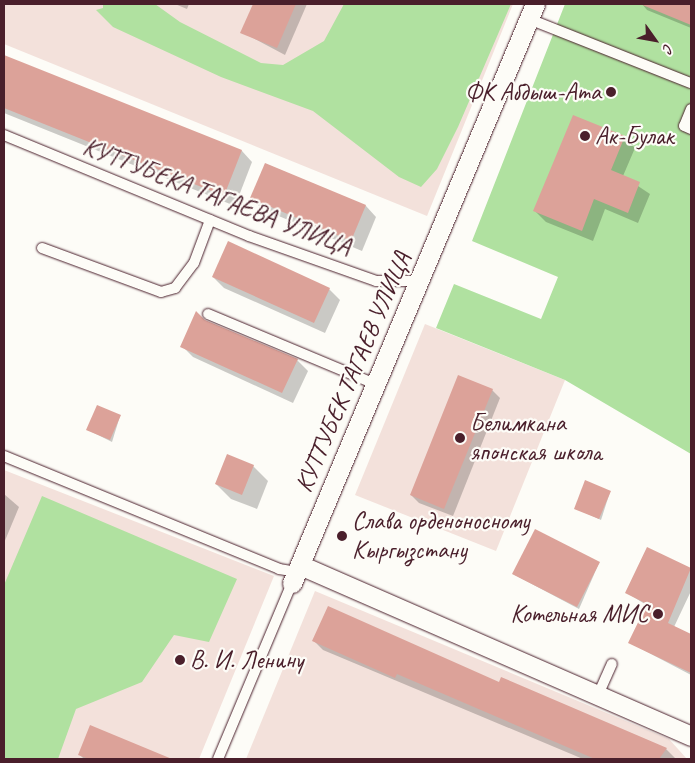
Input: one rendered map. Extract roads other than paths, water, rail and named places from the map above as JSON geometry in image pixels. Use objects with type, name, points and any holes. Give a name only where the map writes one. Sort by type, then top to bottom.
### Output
[{"type":"street","name":"КУТТУБЕК ТАГАЕВ УЛИЦА","points":[[296,573],[532,11]]},
{"type":"street","points":[[296,573],[598,695],[691,736]]},
{"type":"lane","points":[[532,11],[691,83]]},
{"type":"lane","points":[[691,109],[684,126],[691,129]]},
{"type":"lane","name":"КУТТУБЕКА ТАГАЕВА УЛИЦА","points":[[4,136],[210,220],[376,281],[419,281]]},
{"type":"lane","points":[[42,248],[161,292],[175,288],[194,263],[210,220]]},
{"type":"lane","points":[[208,314],[375,384]]},
{"type":"lane","points":[[4,456],[279,569],[296,573]]},
{"type":"lane","name":"КУТТУБЕК ТАГАЕВ УЛИЦА","points":[[218,759],[296,573]]},
{"type":"lane","points":[[598,695],[612,664]]},
{"type":"place","name":"ФК Абдыш-Ата","points":[[611,92]]},
{"type":"place","name":"Ак-Булак","points":[[585,136]]},
{"type":"place","name":"Белимкана японская школа","points":[[460,438]]},
{"type":"place","name":"Слава орденоносному Кыргызстану","points":[[342,536]]},
{"type":"place","name":"Котельная МИС","points":[[658,614]]},
{"type":"place","name":"В. И. Ленину","points":[[180,660]]}]
